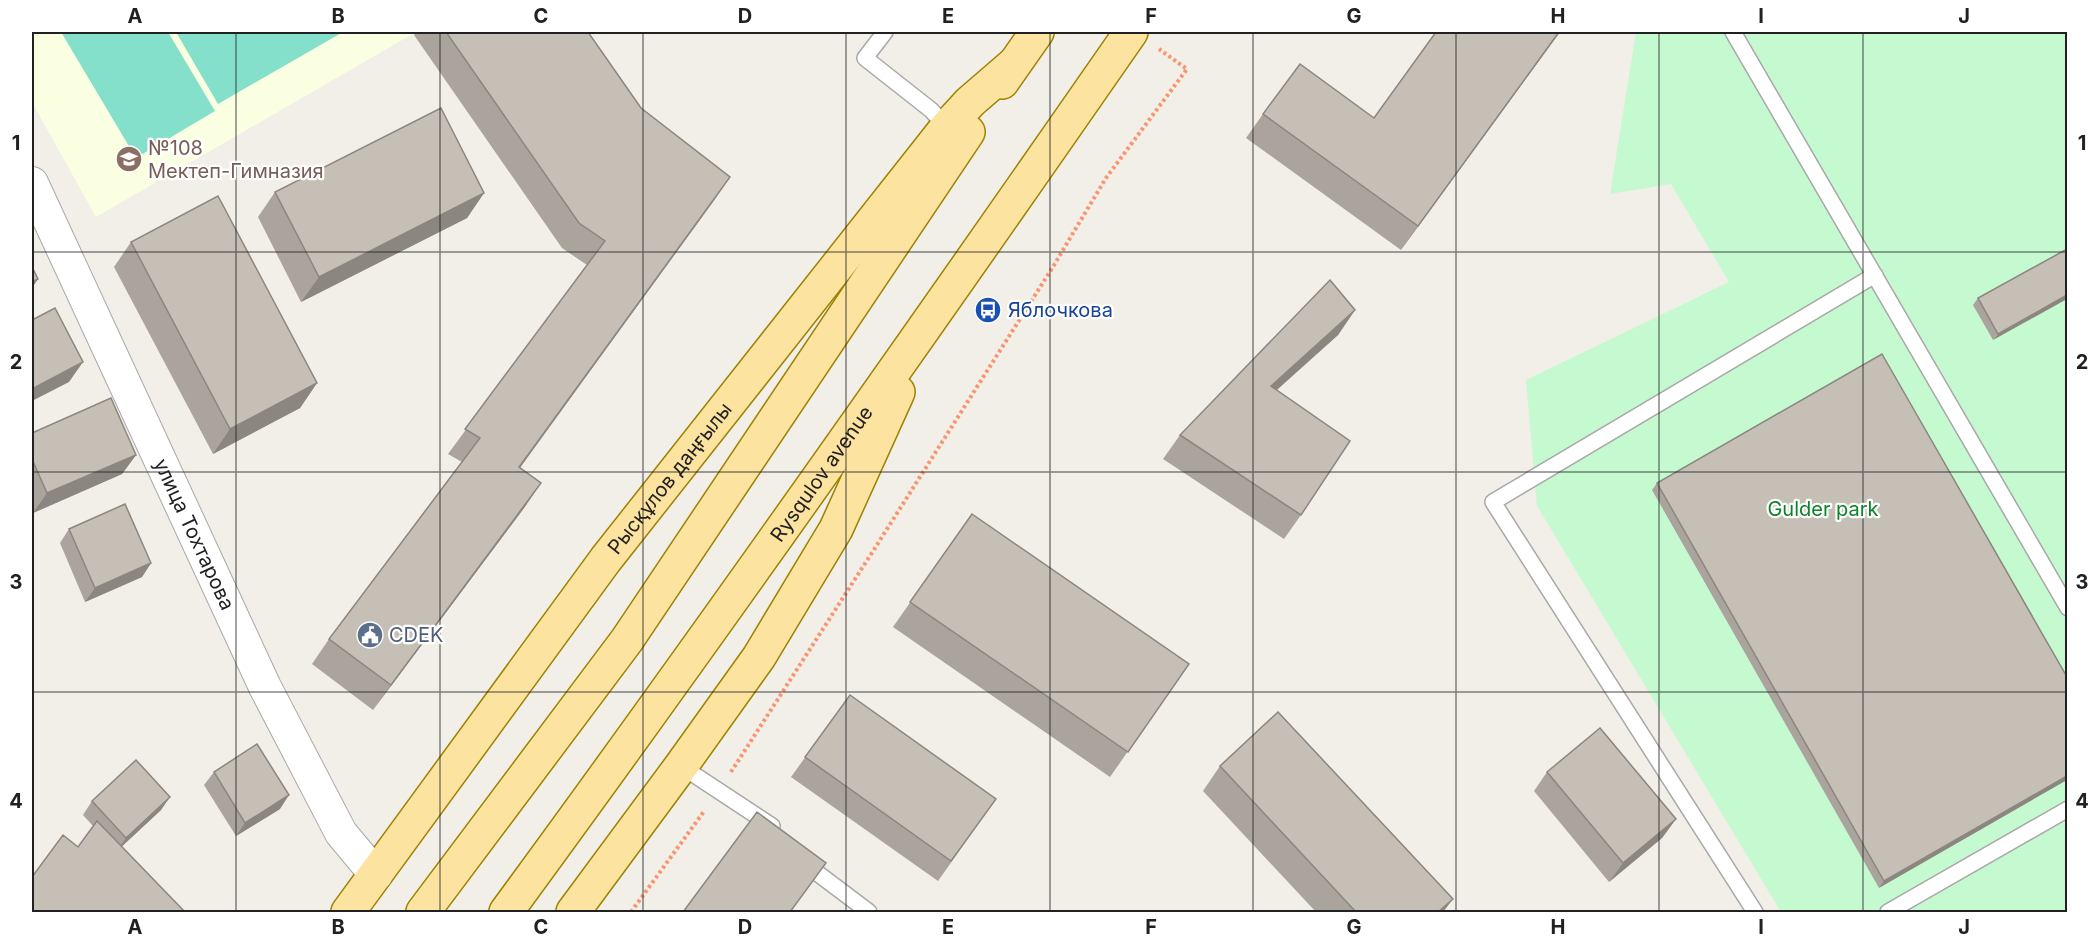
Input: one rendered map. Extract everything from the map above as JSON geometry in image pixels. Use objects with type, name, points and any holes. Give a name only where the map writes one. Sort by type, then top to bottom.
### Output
[{"type":"main road","points":[[423,912],[627,640],[1037,32]]},
{"type":"main road","name":"Rysqulov avenue","points":[[506,912],[680,674],[929,323],[1131,32]]},
{"type":"main road","name":"Рысқұлов даңғылы","points":[[348,912],[606,560],[947,127],[970,102],[1014,64]]},
{"type":"main road","points":[[573,912],[759,657],[836,529],[929,323]]},
{"type":"street","name":"улица Тохтарова","points":[[32,183],[266,687],[341,833],[376,875]]},
{"type":"lane","points":[[885,32],[865,58],[931,110],[947,127]]},
{"type":"lane","points":[[1733,32],[2067,608]]},
{"type":"lane","points":[[1755,912],[1493,502],[1875,275]]},
{"type":"lane","points":[[681,766],[785,835]]},
{"type":"lane","points":[[1888,912],[2067,809]]},
{"type":"lane","points":[[794,851],[799,860],[869,912]]},
{"type":"path","points":[[631,912],[719,791],[875,549],[1051,270],[1106,178],[1187,69]]},
{"type":"shaded area","name":"№108 Мектеп-Гимназия","points":[[32,32],[416,32],[96,217],[32,102]]},
{"type":"green space","points":[[61,32],[168,32],[215,111],[136,158]]},
{"type":"green space","points":[[176,32],[343,32],[218,104]]},
{"type":"green space","name":"Gulder park","points":[[1636,32],[2067,32],[2067,912],[1781,912],[1537,506],[1526,380],[1729,282],[1671,184],[1610,194]]},
{"type":"building","points":[[446,32],[588,32],[641,108],[730,177],[519,467],[541,483],[391,685],[329,639],[480,438],[465,429],[605,241],[579,223]]},
{"type":"building","points":[[1436,32],[1559,32],[1418,226],[1263,114],[1300,64],[1374,118]]},
{"type":"building","points":[[441,108],[484,193],[319,277],[275,192]]},
{"type":"building","points":[[218,196],[317,383],[230,429],[131,242]]},
{"type":"building","points":[[2067,249],[2067,295],[1998,334],[1978,298]]},
{"type":"building","points":[[32,267],[38,279],[32,282]]},
{"type":"building","points":[[1330,280],[1355,310],[1271,386],[1350,441],[1301,515],[1180,435]]},
{"type":"building","points":[[55,308],[83,362],[32,389],[32,320]]},
{"type":"building","points":[[1882,354],[2067,677],[2067,776],[1884,881],[1657,483]]},
{"type":"building","points":[[111,398],[136,455],[47,493],[32,459],[32,433]]},
{"type":"building","points":[[125,504],[151,563],[95,588],[69,529]]},
{"type":"building","points":[[972,514],[1189,664],[1128,752],[910,602]]},
{"type":"building","points":[[850,695],[996,799],[951,861],[805,757]]},
{"type":"building","points":[[1278,712],[1453,899],[1438,912],[1356,912],[1220,766]]},
{"type":"building","points":[[1600,728],[1676,819],[1623,863],[1547,772]]},
{"type":"building","points":[[257,744],[289,795],[245,823],[214,772]]},
{"type":"building","points":[[136,760],[170,797],[126,838],[92,801]]},
{"type":"building","points":[[757,812],[826,863],[790,912],[683,912]]},
{"type":"building","points":[[97,821],[185,912],[32,912],[32,877],[63,835],[78,847]]},
{"type":"place","name":"№108 Мектеп-Гимназия","points":[[129,159]]},
{"type":"place","name":"Яблочкова","points":[[988,310]]},
{"type":"place","name":"CDEK","points":[[370,635]]}]
